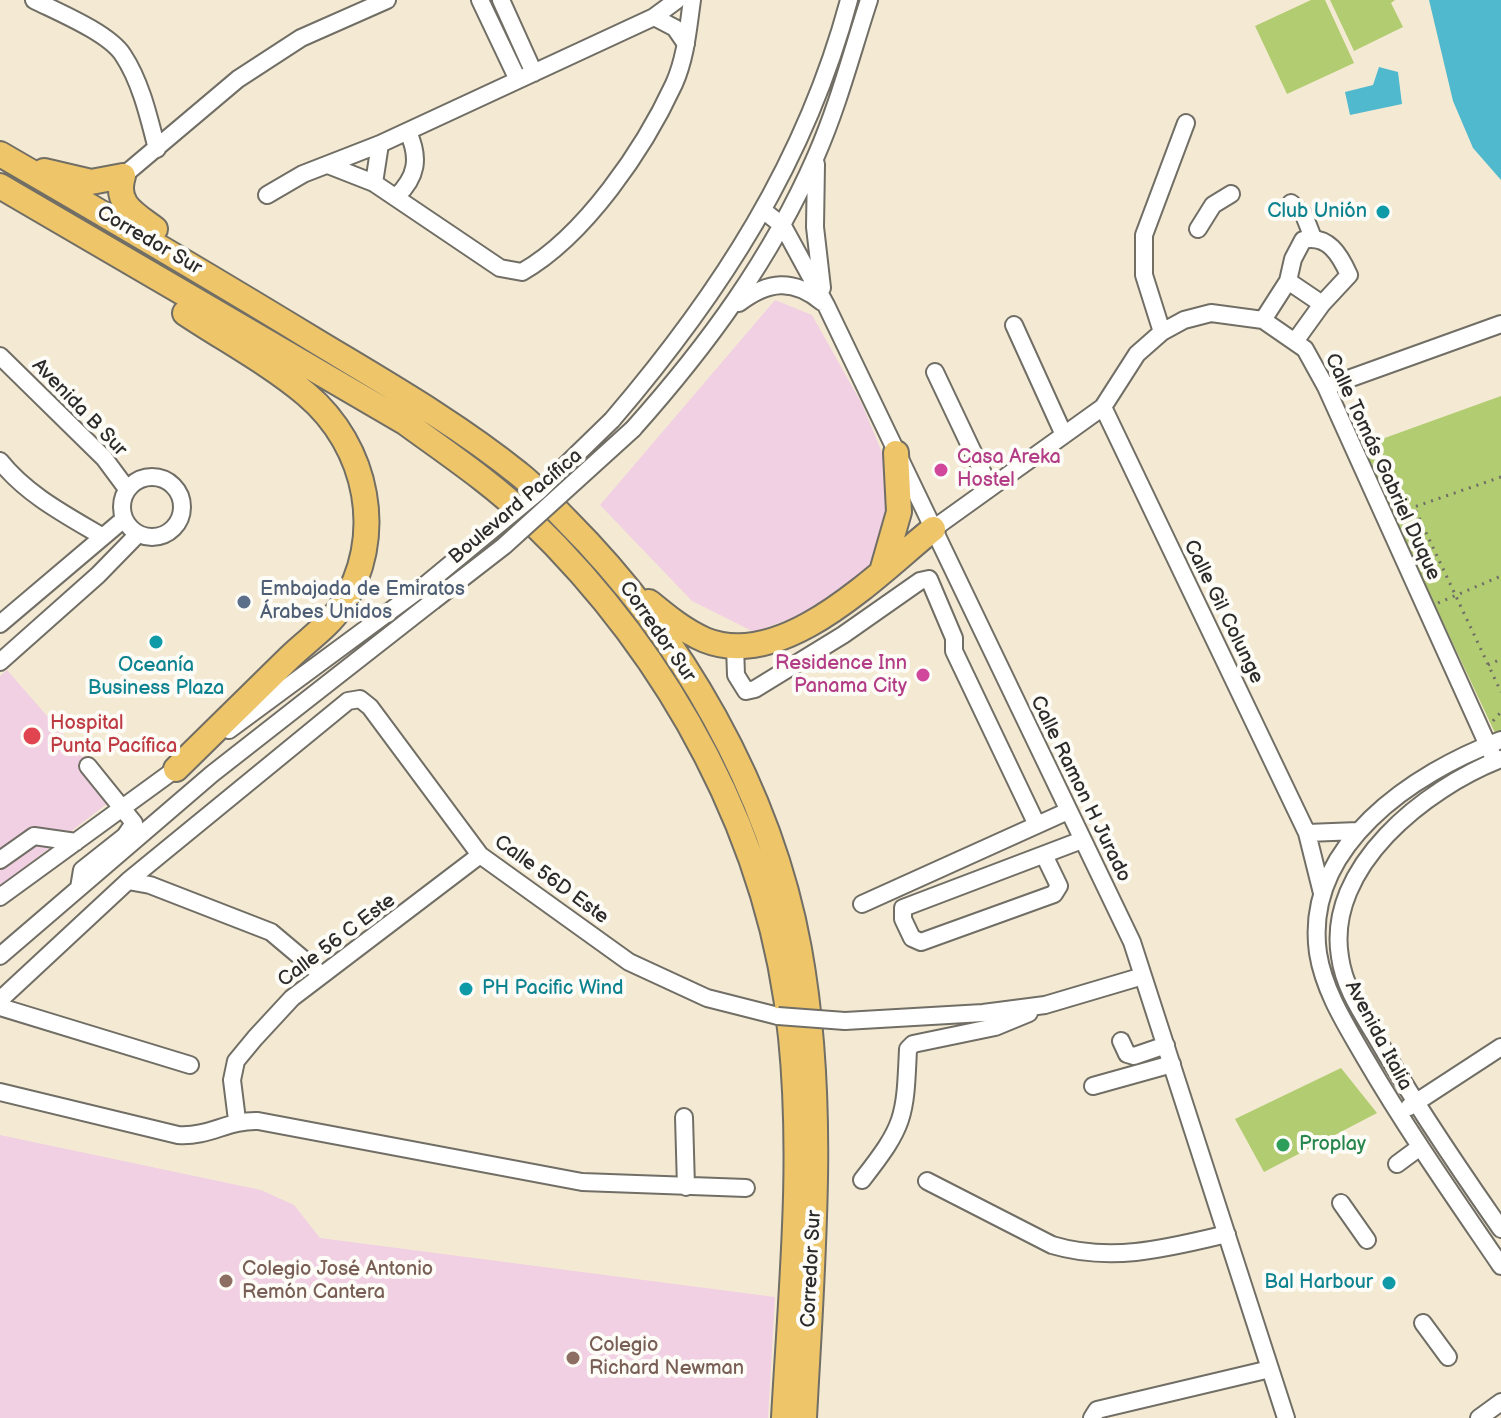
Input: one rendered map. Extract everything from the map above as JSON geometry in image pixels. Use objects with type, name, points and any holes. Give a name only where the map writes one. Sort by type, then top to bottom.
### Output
[{"type":"highway","points":[[9,159],[91,182],[123,176],[119,193],[127,209],[253,303]]},
{"type":"highway","name":"Corredor Sur","points":[[9,159],[420,404],[521,475],[618,576],[681,663],[713,716],[745,780],[782,873],[799,949],[811,1040],[817,1122],[804,1418]]},
{"type":"highway","name":"Corredor Sur","points":[[0,186],[406,423],[464,465],[527,517],[589,580],[639,648],[688,723],[745,839],[778,954],[791,1037],[796,1201],[784,1418]]},
{"type":"highway","points":[[73,231],[306,394],[336,427],[356,461],[366,497],[368,531],[357,572],[341,608],[176,769]]},
{"type":"highway","points":[[883,569],[899,512],[896,453]]},
{"type":"highway","points":[[618,576],[672,621],[706,640],[735,646],[764,643],[797,631],[852,595],[933,529]]},
{"type":"street","points":[[34,0],[91,29],[122,53],[137,83],[157,149]]},
{"type":"street","points":[[123,176],[238,79],[301,38],[387,0]]},
{"type":"street","points":[[480,0],[518,80]]},
{"type":"street","points":[[501,0],[534,73]]},
{"type":"street","points":[[267,195],[303,174],[408,132],[654,17],[677,0]]},
{"type":"street","points":[[328,165],[374,183],[500,268],[522,272],[544,260],[612,189],[674,83],[686,44],[692,0]]},
{"type":"street","name":"Boulevard Pacífica","points":[[0,955],[428,594],[612,420],[662,361],[764,211],[802,138],[837,48],[849,0]]},
{"type":"street","name":"Boulevard Pacífica","points":[[0,897],[176,769],[428,594],[504,546],[633,429],[704,347],[783,226],[817,154],[869,0]]},
{"type":"street","points":[[654,17],[675,28],[686,44]]},
{"type":"street","points":[[1162,332],[1144,275],[1144,235],[1186,123]]},
{"type":"street","points":[[396,197],[409,184],[416,167],[416,148],[408,132]]},
{"type":"street","points":[[374,183],[380,144]]},
{"type":"street","points":[[817,154],[815,227],[826,305]]},
{"type":"street","points":[[1198,229],[1213,205],[1231,194]]},
{"type":"street","points":[[1291,203],[1304,215],[1313,238]]},
{"type":"street","name":"Calle Ramon H Jurado","points":[[764,211],[783,226],[826,305],[1132,942],[1286,1418]]},
{"type":"street","points":[[1263,320],[1288,281],[1293,259],[1303,240],[1313,238],[1332,246],[1349,275],[1322,304],[1296,340]]},
{"type":"street","points":[[1288,281],[1322,304]]},
{"type":"street","points":[[731,308],[754,292],[788,284],[826,305]]},
{"type":"street","name":"Calle Tomás Gabriel Duque","points":[[933,529],[1103,407],[1137,354],[1162,332],[1184,320],[1211,313],[1263,320],[1305,349],[1326,387],[1494,743],[1498,760]]},
{"type":"street","points":[[1326,387],[1501,324]]},
{"type":"street","points":[[1014,325],[1064,435]]},
{"type":"street","name":"Avenida B Sur","points":[[0,356],[104,458],[127,489]]},
{"type":"street","points":[[935,372],[990,488]]},
{"type":"street","name":"Calle Gil Colunge","points":[[1103,407],[1307,833],[1322,893]]},
{"type":"street","points":[[0,461],[14,478],[52,507],[103,537]]},
{"type":"street","points":[[153,476],[172,483],[182,500],[180,519],[175,528],[157,537],[138,534],[124,519],[122,509],[127,489],[143,477],[153,476]]},
{"type":"street","points":[[3,616],[124,519]]},
{"type":"street","points":[[0,662],[98,575],[138,534]]},
{"type":"street","points":[[735,646],[736,675],[746,691],[765,684],[927,578],[931,580],[954,638],[954,651],[1037,825]]},
{"type":"street","points":[[954,638],[960,627],[975,616]]},
{"type":"street","name":"Calle 56D Este","points":[[128,881],[348,701],[360,699],[370,707],[480,855],[629,962],[707,998],[778,1016],[845,1021],[983,1013],[1045,1005]]},
{"type":"street","name":"Avenida Italia","points":[[1494,743],[1405,792],[1380,809],[1358,831],[1322,893],[1316,931],[1324,977],[1333,1001],[1398,1115],[1501,1266]]},
{"type":"street","name":"Avenida Italia","points":[[1498,760],[1431,799],[1378,843],[1342,903],[1339,955],[1348,987],[1416,1103],[1501,1229]]},
{"type":"street","points":[[79,888],[82,870],[125,836],[134,823],[88,766]]},
{"type":"street","points":[[862,904],[1068,811]]},
{"type":"street","points":[[1307,833],[1358,831]]},
{"type":"street","points":[[0,860],[34,836],[76,842]]},
{"type":"street","points":[[1044,855],[1059,886],[1054,894],[921,942],[912,938],[903,908],[1082,840]]},
{"type":"street","name":"Calle 56 C Este","points":[[237,1120],[232,1080],[236,1061],[292,998],[480,855]]},
{"type":"street","points":[[0,1000],[128,881],[150,885],[271,932],[322,975]]},
{"type":"street","points":[[862,1180],[897,1135],[902,1121],[908,1049],[913,1044],[995,1027],[1045,1005],[1143,976]]},
{"type":"street","points":[[0,1007],[190,1065]]},
{"type":"street","points":[[1121,1041],[1127,1054],[1134,1056],[1166,1045]]},
{"type":"street","points":[[1398,1115],[1501,1047]]},
{"type":"street","points":[[1093,1086],[1172,1064]]},
{"type":"street","points":[[0,1092],[178,1135],[200,1137],[237,1120],[325,1132],[582,1182],[746,1188]]},
{"type":"street","points":[[684,1117],[686,1187]]},
{"type":"street","points":[[1397,1164],[1420,1147]]},
{"type":"street","points":[[927,1181],[1052,1245],[1074,1252],[1133,1254],[1227,1234]]},
{"type":"street","points":[[1341,1203],[1367,1240]]},
{"type":"street","points":[[1423,1323],[1448,1357]]},
{"type":"street","points":[[1092,1418],[1097,1410],[1270,1369]]},
{"type":"street","points":[[1479,1418],[1501,1402]]},
{"type":"path","points":[[1501,477],[1414,507],[1453,597],[1501,692]]},
{"type":"path","points":[[1453,597],[1501,576]]},
{"type":"path","points":[[1488,665],[1501,659]]},
{"type":"shaded area","points":[[775,300],[812,315],[862,404],[883,455],[892,515],[882,550],[861,574],[800,615],[754,632],[692,601],[600,505]]},
{"type":"shaded area","name":"Hospital Punta Pacífica","points":[[7,670],[117,796],[0,886],[0,676]]},
{"type":"shaded area","points":[[0,1135],[261,1190],[294,1205],[320,1238],[775,1297],[768,1418],[0,1418]]},
{"type":"green space","points":[[1311,0],[1325,0],[1354,63],[1287,94],[1255,26]]},
{"type":"green space","points":[[1330,0],[1395,0],[1391,3],[1403,27],[1354,51]]},
{"type":"green space","points":[[1501,396],[1501,734],[1496,735],[1359,444],[1368,444]]},
{"type":"green space","name":"Proplay","points":[[1341,1068],[1377,1113],[1264,1172],[1235,1119]]},
{"type":"water","points":[[1429,0],[1501,0],[1501,180],[1473,148],[1453,101]]},
{"type":"water","points":[[1379,67],[1398,72],[1402,104],[1350,115],[1345,92],[1373,85]]},
{"type":"place","name":"Club Unión","points":[[1383,212]]},
{"type":"place","name":"Casa Areka Hostel","points":[[941,470]]},
{"type":"place","name":"Embajada de Emiratos Árabes Unidos","points":[[244,602]]},
{"type":"place","name":"Oceanía Business Plaza","points":[[156,642]]},
{"type":"place","name":"Residence Inn Panama City","points":[[923,675]]},
{"type":"place","name":"Hospital Punta Pacífica","points":[[32,736]]},
{"type":"place","name":"PH Pacific Wind","points":[[466,989]]},
{"type":"place","name":"Proplay","points":[[1283,1145]]},
{"type":"place","name":"Colegio José Antonio Remón Cantera","points":[[226,1281]]},
{"type":"place","name":"Bal Harbour","points":[[1389,1283]]},
{"type":"place","name":"Colegio Richard Newman","points":[[573,1358]]}]
